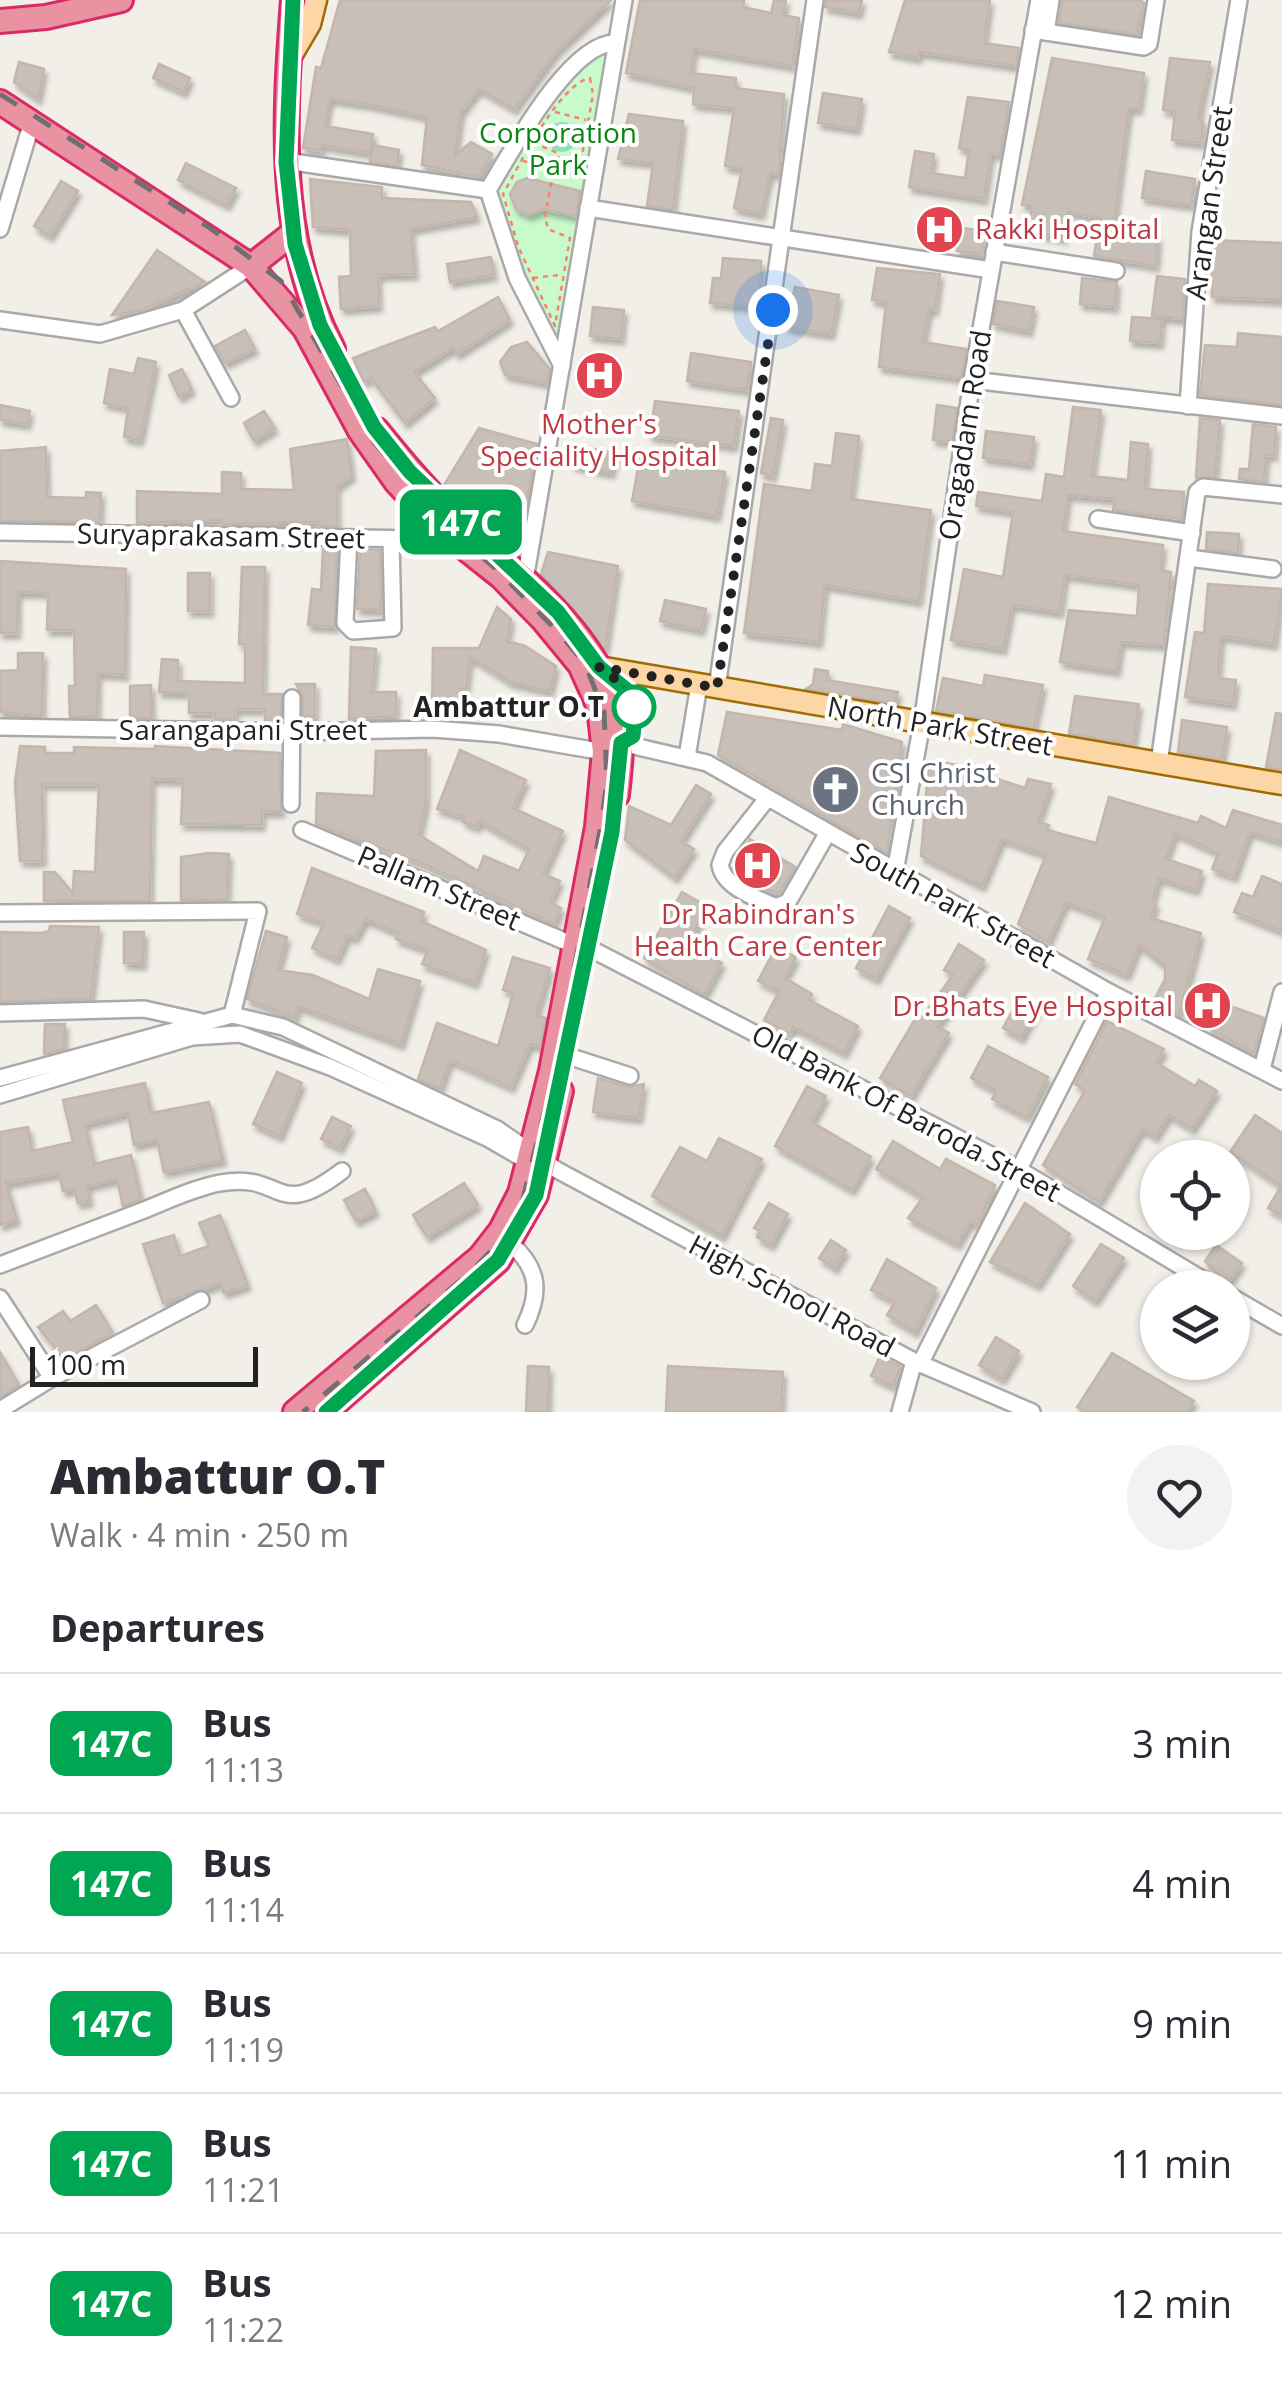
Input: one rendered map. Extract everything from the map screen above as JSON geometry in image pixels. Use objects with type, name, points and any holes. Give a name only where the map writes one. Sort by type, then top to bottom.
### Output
[{"type":"highway","points":[[0,21],[46,17],[122,0]]},
{"type":"highway","points":[[294,0],[286,162],[293,234],[320,325],[374,427],[410,472],[525,580],[580,638],[617,706],[612,747],[612,832],[583,947],[536,1195],[498,1260],[326,1412]]},
{"type":"highway","points":[[0,102],[252,266],[305,329],[360,431],[396,482],[438,528],[501,578],[580,665],[612,747]]},
{"type":"highway","points":[[252,266],[293,234]]},
{"type":"highway","points":[[296,1412],[480,1257],[501,1230],[541,1162],[568,1056],[583,947]]},
{"type":"main road","points":[[290,58],[310,24],[316,0]]},
{"type":"main road","name":"North Park Street","points":[[599,667],[1282,784]]},
{"type":"street","points":[[525,580],[624,0]]},
{"type":"street","points":[[687,757],[708,686],[784,236],[815,0]]},
{"type":"street","name":"Oragadam Road","points":[[896,872],[972,380],[1040,31],[1039,0]]},
{"type":"street","points":[[1051,0],[1040,31],[1144,47],[1149,44],[1156,0]]},
{"type":"street","name":"Arangan Street","points":[[1188,406],[1200,232],[1239,0]]},
{"type":"street","points":[[488,190],[529,123],[579,60],[595,48],[616,43]]},
{"type":"street","points":[[0,229],[32,122]]},
{"type":"street","points":[[286,162],[488,190]]},
{"type":"street","points":[[488,190],[518,278],[562,366]]},
{"type":"street","points":[[588,208],[991,270]]},
{"type":"street","points":[[994,252],[1116,270]]},
{"type":"street","points":[[0,320],[100,334],[183,310],[252,266]]},
{"type":"street","points":[[183,310],[230,398]]},
{"type":"street","points":[[972,380],[1282,416]]},
{"type":"street","points":[[1159,763],[1199,488],[1282,495]]},
{"type":"street","points":[[1098,519],[1192,533]]},
{"type":"street","name":"Suryaprakasam Street","points":[[0,532],[418,539],[438,528]]},
{"type":"street","points":[[349,538],[345,622],[352,631],[393,628],[392,539]]},
{"type":"street","points":[[1189,558],[1273,568]]},
{"type":"street","points":[[291,804],[292,698]]},
{"type":"street","name":"Sarangapani Street","points":[[0,727],[294,732],[433,729],[612,747]]},
{"type":"street","name":"South Park Street","points":[[612,747],[708,763],[766,800],[1109,992],[1282,1081]]},
{"type":"street","points":[[766,800],[725,852],[720,864],[726,881],[776,907],[788,902],[826,834]]},
{"type":"street","name":"Pallam Street","points":[[302,830],[583,947]]},
{"type":"street","points":[[0,914],[258,910],[232,1015]]},
{"type":"street","name":"Old Bank Of Baroda Street","points":[[583,947],[1018,1170],[1187,1270]]},
{"type":"street","points":[[900,1412],[917,1362],[1109,992]]},
{"type":"street","points":[[1262,1069],[1282,992]]},
{"type":"street","points":[[0,1013],[144,1009],[200,1021]]},
{"type":"street","points":[[0,1078],[232,1015],[283,1026],[541,1162]]},
{"type":"street","points":[[0,1095],[192,1037],[240,1034],[330,1067],[541,1162]]},
{"type":"street","points":[[568,1056],[630,1076]]},
{"type":"street","name":"High School Road","points":[[541,1162],[917,1362],[1032,1412]]},
{"type":"street","points":[[0,1265],[218,1184],[261,1183],[286,1196],[300,1197],[313,1193],[342,1172]]},
{"type":"street","points":[[510,1243],[537,1282],[538,1299],[525,1324]]},
{"type":"street","points":[[0,1298],[52,1378]]},
{"type":"street","points":[[0,1410],[200,1300]]},
{"type":"street","points":[[1250,1307],[1282,1326]]},
{"type":"path","points":[[522,160],[556,168],[580,166],[590,78],[580,80],[554,112],[532,142],[503,194],[532,278],[555,326],[569,236],[554,232],[545,223],[556,168],[558,153],[532,142]]},
{"type":"path","points":[[554,112],[588,120]]},
{"type":"path","points":[[532,278],[564,278]]},
{"type":"green space","name":"Corporation Park","points":[[602,49],[609,55],[586,192],[551,186],[547,209],[581,217],[558,350],[521,276],[495,188],[554,94]]},
{"type":"green space","points":[[562,122],[576,131],[577,137],[568,151],[562,152],[548,143],[547,137],[556,123]]},
{"type":"building","points":[[340,0],[611,0],[556,52],[514,109],[479,89],[461,112],[455,155],[471,142],[492,154],[478,177],[422,165],[427,117],[372,105],[330,99],[325,126],[373,134],[370,153],[322,145],[321,151],[303,148],[316,67],[321,68]]},
{"type":"building","points":[[640,0],[744,0],[743,7],[771,13],[774,0],[786,0],[783,15],[799,18],[792,66],[694,49],[691,73],[736,78],[735,88],[784,94],[779,175],[770,173],[761,214],[734,208],[742,169],[725,166],[734,108],[693,104],[694,88],[626,73]]},
{"type":"building","points":[[826,0],[862,0],[859,13],[825,7]]},
{"type":"building","points":[[905,0],[990,0],[984,43],[1019,48],[1016,66],[919,52],[918,58],[889,52]]},
{"type":"building","points":[[1062,0],[1144,3],[1136,34],[1059,23]]},
{"type":"building","points":[[1052,58],[1144,73],[1139,109],[1129,108],[1114,223],[1123,225],[1121,233],[1158,237],[1156,266],[1094,256],[1100,218],[1068,212],[1064,238],[1027,232],[1032,206],[1022,205]]},
{"type":"building","points":[[1170,58],[1210,62],[1198,120],[1203,120],[1201,143],[1172,140],[1175,112],[1163,110]]},
{"type":"building","points":[[19,62],[44,69],[38,99],[14,82]]},
{"type":"building","points":[[159,64],[190,78],[184,92],[153,78]]},
{"type":"building","points":[[823,93],[862,99],[857,129],[818,123]]},
{"type":"building","points":[[968,97],[1009,102],[1000,155],[991,153],[984,199],[909,187],[915,151],[934,154],[931,173],[965,178],[969,150],[959,148]]},
{"type":"building","points":[[629,114],[683,121],[673,210],[647,206],[653,163],[618,159]]},
{"type":"building","points":[[373,145],[399,150],[397,166],[370,162]]},
{"type":"building","points":[[186,163],[236,188],[227,205],[178,180]]},
{"type":"building","points":[[1146,171],[1195,179],[1191,205],[1142,198]]},
{"type":"building","points":[[527,178],[580,191],[576,216],[544,209],[528,215],[516,209],[510,194],[517,182]]},
{"type":"building","points":[[310,179],[382,187],[382,198],[471,202],[477,217],[411,229],[415,274],[378,275],[379,306],[341,309],[339,277],[351,276],[350,230],[313,227]]},
{"type":"building","points":[[61,181],[78,191],[50,236],[34,226]]},
{"type":"building","points":[[963,228],[984,231],[982,254],[957,251]]},
{"type":"building","points":[[1211,240],[1282,243],[1282,300],[1212,297]]},
{"type":"building","points":[[157,250],[205,282],[142,310],[112,315]]},
{"type":"building","points":[[491,257],[494,275],[450,282],[447,264]]},
{"type":"building","points":[[723,258],[761,261],[760,307],[710,303],[713,278],[721,278]]},
{"type":"building","points":[[877,268],[940,274],[935,310],[929,309],[923,342],[966,349],[961,378],[879,367],[886,302],[872,300]]},
{"type":"building","points":[[1157,276],[1185,279],[1183,319],[1152,316]]},
{"type":"building","points":[[1082,278],[1117,282],[1115,307],[1080,304]]},
{"type":"building","points":[[795,287],[839,295],[831,334],[786,327]]},
{"type":"building","points":[[498,297],[510,320],[457,354],[453,348],[414,372],[435,398],[405,423],[371,378],[364,382],[353,358],[435,327],[438,331]]},
{"type":"building","points":[[997,301],[1034,307],[1029,331],[993,324]]},
{"type":"building","points":[[593,307],[624,310],[621,339],[590,336]]},
{"type":"building","points":[[1132,317],[1162,319],[1160,343],[1130,341]]},
{"type":"building","points":[[245,330],[255,349],[225,363],[215,346]]},
{"type":"building","points":[[1238,333],[1282,337],[1282,405],[1200,395],[1205,345],[1237,347]]},
{"type":"building","points":[[527,342],[550,369],[547,383],[505,375],[500,362],[511,347]]},
{"type":"building","points":[[691,353],[751,362],[747,390],[687,381]]},
{"type":"building","points":[[138,358],[156,362],[140,440],[124,437],[128,408],[104,403],[110,369],[134,374]]},
{"type":"building","points":[[182,369],[192,390],[179,397],[169,375]]},
{"type":"building","points":[[655,401],[739,411],[734,446],[650,436]]},
{"type":"building","points":[[0,405],[30,411],[27,424],[0,420]]},
{"type":"building","points":[[937,405],[957,408],[952,442],[933,440]]},
{"type":"building","points":[[1073,407],[1101,410],[1092,476],[1128,480],[1131,442],[1148,444],[1145,489],[1184,492],[1182,519],[1113,510],[1115,499],[1068,495],[1063,531],[1163,545],[1160,570],[1171,572],[1164,645],[1121,642],[1117,671],[1060,662],[1069,610],[1137,616],[1139,585],[1065,575],[1060,612],[1012,605],[1003,649],[951,640],[964,569],[1003,577],[1013,512],[976,506],[978,492],[1042,501],[1046,474],[1064,477]]},
{"type":"building","points":[[264,411],[275,428],[254,441],[244,423]]},
{"type":"building","points":[[771,418],[783,420],[773,476],[761,473]]},
{"type":"building","points":[[1200,418],[1220,420],[1215,477],[1196,478]]},
{"type":"building","points":[[1253,424],[1276,427],[1274,455],[1266,455],[1264,482],[1239,479],[1240,469],[1249,469]]},
{"type":"building","points":[[479,428],[537,444],[518,553],[444,485]]},
{"type":"building","points":[[986,431],[1034,437],[1030,464],[983,458]]},
{"type":"building","points":[[836,433],[859,436],[851,499],[931,510],[919,601],[825,585],[819,642],[744,633],[764,484],[812,491],[815,464],[832,466]]},
{"type":"building","points":[[347,439],[352,476],[337,486],[337,526],[319,526],[319,522],[221,524],[222,520],[137,523],[137,491],[222,494],[222,472],[241,473],[241,489],[294,490],[290,449]]},
{"type":"building","points":[[577,446],[616,453],[611,473],[573,465]]},
{"type":"building","points":[[46,447],[47,497],[86,498],[86,492],[101,493],[100,522],[0,521],[0,451]]},
{"type":"building","points":[[640,457],[725,472],[717,516],[632,501]]},
{"type":"building","points":[[1207,532],[1239,534],[1238,553],[1206,549]]},
{"type":"building","points":[[323,549],[337,549],[335,627],[308,625],[312,589],[321,590]]},
{"type":"building","points":[[360,549],[380,550],[381,610],[357,609]]},
{"type":"building","points":[[548,552],[618,566],[605,650],[541,574]]},
{"type":"building","points":[[0,561],[126,569],[125,675],[98,673],[97,717],[70,717],[69,686],[75,686],[74,630],[47,630],[48,593],[18,592],[17,633],[0,633]]},
{"type":"building","points":[[242,567],[265,567],[263,694],[282,694],[281,721],[265,720],[265,709],[235,709],[235,720],[215,719],[215,713],[189,713],[189,693],[159,692],[162,659],[178,660],[178,681],[245,683],[245,644],[239,644]]},
{"type":"building","points":[[188,573],[210,573],[210,611],[188,611]]},
{"type":"building","points":[[1208,584],[1282,589],[1274,644],[1221,636],[1218,678],[1236,680],[1233,704],[1185,697],[1195,632],[1204,633]]},
{"type":"building","points":[[665,600],[706,609],[701,630],[660,621]]},
{"type":"building","points":[[497,607],[511,619],[507,641],[525,646],[556,666],[550,691],[510,682],[470,657],[466,689],[461,689],[459,720],[432,718],[433,648],[479,648]]},
{"type":"building","points":[[351,647],[376,649],[372,692],[396,692],[396,716],[349,719]]},
{"type":"building","points":[[18,653],[43,653],[42,716],[0,712],[0,671],[18,670]]},
{"type":"building","points":[[815,669],[828,671],[827,680],[898,692],[895,704],[806,689],[813,684]]},
{"type":"building","points":[[985,675],[1043,685],[1034,728],[936,711],[943,678],[983,686]]},
{"type":"building","points":[[296,684],[315,684],[315,717],[303,717],[303,697]]},
{"type":"building","points":[[151,685],[152,718],[130,718],[130,686]]},
{"type":"building","points":[[1075,696],[1139,704],[1133,744],[1069,734]]},
{"type":"building","name":"CSI Christ Church","points":[[727,712],[842,730],[843,724],[902,742],[887,853],[718,755]]},
{"type":"building","points":[[1276,713],[1282,714],[1282,770],[1266,767]]},
{"type":"building","points":[[1182,720],[1227,727],[1222,760],[1178,752]]},
{"type":"building","points":[[20,746],[45,747],[45,753],[74,753],[74,747],[155,746],[280,753],[281,812],[262,811],[262,825],[181,824],[183,780],[152,779],[150,901],[44,901],[44,872],[55,872],[73,893],[74,871],[95,872],[99,784],[42,784],[43,861],[20,861],[15,782]]},
{"type":"building","points":[[426,750],[426,801],[419,835],[478,871],[484,856],[519,871],[529,849],[479,821],[477,827],[463,822],[465,817],[437,809],[460,750],[526,780],[513,808],[563,831],[543,874],[560,881],[550,902],[561,908],[554,924],[424,864],[316,824],[317,793],[374,796],[376,751]]},
{"type":"building","points":[[929,760],[990,771],[988,776],[1025,788],[1028,779],[1051,784],[1038,822],[1049,825],[1047,830],[1096,843],[1109,797],[1198,823],[1201,816],[1226,828],[1233,810],[1282,825],[1282,842],[1250,832],[1234,877],[1212,869],[1218,853],[1175,833],[1166,859],[1202,871],[1196,890],[1159,878],[1152,902],[1156,904],[1151,918],[1201,933],[1179,1015],[1153,1002],[1165,979],[1165,966],[1139,945],[1127,975],[1088,959],[1105,917],[1066,902],[1048,942],[1018,924],[1046,855],[1002,839],[982,886],[921,856]]},
{"type":"building","points":[[696,785],[711,794],[681,841],[694,849],[675,878],[625,840],[629,806],[671,825]]},
{"type":"building","points":[[750,839],[795,867],[780,893],[766,890],[733,868]]},
{"type":"building","points":[[229,854],[227,900],[181,900],[181,857]]},
{"type":"building","points":[[312,868],[424,912],[421,921],[486,950],[475,983],[422,964],[428,950],[396,939],[398,933],[366,919],[355,938],[348,935],[337,959],[312,948],[324,923],[297,914]]},
{"type":"building","points":[[1262,876],[1282,884],[1282,931],[1234,912],[1242,893],[1253,897]]},
{"type":"building","points":[[682,892],[708,907],[687,944],[722,963],[704,995],[644,958]]},
{"type":"building","points":[[889,906],[910,918],[876,979],[856,968]]},
{"type":"building","points":[[50,926],[99,927],[91,999],[0,1002],[0,932],[41,933],[49,931]]},
{"type":"building","points":[[266,931],[287,937],[278,970],[313,975],[369,999],[378,969],[420,981],[401,1044],[298,1006],[295,1018],[247,999]]},
{"type":"building","points":[[124,932],[144,932],[143,964],[124,963]]},
{"type":"building","points":[[959,944],[984,960],[937,1026],[949,1033],[911,1096],[880,1078],[918,1014],[922,1017],[953,975],[944,970]]},
{"type":"building","points":[[776,947],[796,957],[785,978],[812,994],[809,1000],[858,1026],[844,1053],[793,1027],[790,1034],[764,1020],[779,991],[758,981]]},
{"type":"building","points":[[513,957],[550,968],[536,1015],[546,1018],[540,1046],[530,1044],[511,1087],[450,1060],[440,1089],[418,1079],[437,1023],[498,1046],[513,993],[503,990]]},
{"type":"building","points":[[1020,997],[1038,1007],[1021,1038],[1003,1028]]},
{"type":"building","points":[[1219,1002],[1264,1018],[1254,1053],[1208,1028]]},
{"type":"building","points":[[1107,1021],[1164,1049],[1157,1063],[1195,1086],[1199,1080],[1217,1091],[1192,1129],[1169,1115],[1155,1137],[1142,1129],[1099,1202],[1043,1165],[1085,1090],[1075,1084]]},
{"type":"building","points":[[45,1024],[65,1024],[64,1049],[44,1054]]},
{"type":"building","points":[[988,1046],[1048,1077],[1027,1117],[992,1099],[996,1091],[971,1078]]},
{"type":"building","points":[[277,1072],[302,1083],[280,1136],[253,1124]]},
{"type":"building","points":[[598,1078],[628,1087],[644,1084],[639,1118],[593,1112]]},
{"type":"building","points":[[145,1083],[151,1113],[209,1102],[223,1160],[164,1172],[157,1140],[134,1145],[128,1113],[85,1124],[94,1164],[131,1155],[141,1199],[123,1206],[117,1179],[87,1186],[90,1201],[78,1203],[74,1189],[63,1191],[59,1173],[6,1183],[17,1220],[0,1225],[0,1132],[28,1127],[32,1151],[73,1142],[63,1100]]},
{"type":"building","points":[[807,1086],[826,1096],[812,1122],[871,1157],[852,1190],[775,1146]]},
{"type":"building","points":[[1255,1115],[1282,1133],[1282,1216],[1268,1208],[1281,1186],[1250,1165],[1250,1140],[1238,1140]]},
{"type":"building","points":[[332,1117],[351,1126],[340,1148],[321,1139]]},
{"type":"building","points":[[719,1138],[762,1159],[722,1236],[652,1196],[680,1147],[707,1161]]},
{"type":"building","points":[[893,1141],[940,1169],[946,1159],[995,1185],[977,1225],[971,1221],[957,1244],[908,1218],[923,1197],[876,1169]]},
{"type":"building","points":[[464,1183],[478,1205],[427,1237],[413,1215]]},
{"type":"building","points":[[365,1189],[376,1211],[356,1221],[344,1200]]},
{"type":"building","points":[[769,1203],[788,1214],[771,1245],[757,1237],[760,1231],[754,1228]]},
{"type":"building","points":[[1025,1203],[1070,1234],[1038,1285],[990,1262]]},
{"type":"building","points":[[220,1215],[248,1285],[224,1293],[220,1283],[163,1303],[143,1244],[174,1235],[180,1256],[209,1246],[199,1223]]},
{"type":"building","points":[[831,1240],[846,1250],[835,1268],[819,1258]]},
{"type":"building","points":[[1101,1244],[1124,1258],[1095,1301],[1073,1286]]},
{"type":"building","points":[[1213,1250],[1223,1250],[1242,1263],[1237,1270],[1214,1270],[1205,1261]]},
{"type":"building","points":[[887,1259],[936,1288],[915,1332],[887,1315],[895,1302],[871,1290]]},
{"type":"building","points":[[96,1305],[113,1333],[64,1359],[38,1327],[63,1311],[70,1321]]},
{"type":"building","points":[[996,1337],[1019,1351],[1002,1379],[979,1365]]},
{"type":"building","points":[[0,1352],[19,1385],[0,1397]]},
{"type":"building","points":[[1112,1353],[1140,1369],[1140,1380],[1158,1380],[1194,1401],[1188,1412],[1085,1412],[1077,1407]]},
{"type":"building","points":[[880,1356],[901,1367],[893,1386],[871,1376]]},
{"type":"building","points":[[528,1366],[549,1367],[548,1412],[526,1412]]},
{"type":"building","points":[[668,1366],[783,1372],[781,1412],[666,1412]]},
{"type":"railway","points":[[0,94],[210,228],[281,281],[374,442],[449,529],[495,568],[560,634],[585,664],[604,712],[607,782],[600,831],[557,1060],[522,1203],[500,1241],[473,1270],[303,1412]]},
{"type":"bus line","name":"147C","points":[[293,0],[286,162],[295,244],[320,325],[374,427],[410,472],[558,612],[592,652],[599,667],[622,684],[632,696],[636,727],[633,736],[621,743],[612,832],[536,1195],[498,1260],[326,1412]]},
{"type":"place","name":"Rakki Hospital","points":[[940,229]]},
{"type":"place","name":"Mother's Speciality Hospital","points":[[599,376]]},
{"type":"place","name":"Ambattur O.T","points":[[634,707]]},
{"type":"place","name":"CSI Christ Church","points":[[836,789]]},
{"type":"place","name":"Dr Rabindran's Health Care Center","points":[[758,866]]},
{"type":"place","name":"Dr.Bhats Eye Hospital","points":[[1208,1006]]},
{"type":"route","points":[[634,707],[632,696],[622,684],[599,667],[717,688],[773,310]]}]
